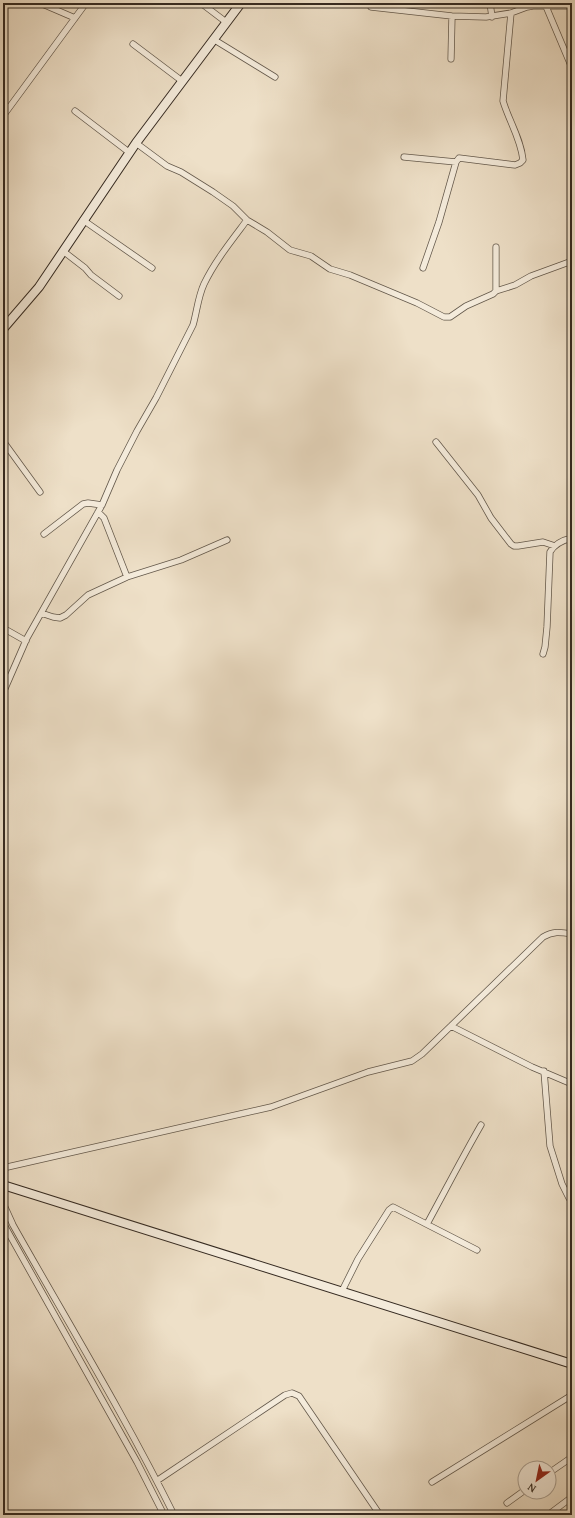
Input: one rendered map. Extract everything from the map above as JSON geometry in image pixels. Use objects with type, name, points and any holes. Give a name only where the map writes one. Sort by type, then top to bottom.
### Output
[{"type":"main road","points":[[3,329],[38,286],[136,143],[241,3]]},
{"type":"main road","points":[[3,1187],[572,1364]]},
{"type":"street","points":[[40,3],[75,18]]},
{"type":"street","points":[[3,116],[86,3]]},
{"type":"street","points":[[202,3],[226,22]]},
{"type":"street","points":[[490,3],[492,16]]},
{"type":"street","points":[[545,4],[572,68]]},
{"type":"street","points":[[370,7],[452,16],[492,16],[511,13],[527,7],[545,4],[572,6]]},
{"type":"street","points":[[423,268],[440,222],[456,162],[459,158],[515,165],[520,164],[523,160],[520,145],[503,101],[511,13]]},
{"type":"street","points":[[451,59],[452,16]]},
{"type":"street","points":[[213,40],[275,77]]},
{"type":"street","points":[[133,44],[182,81]]},
{"type":"street","points":[[75,111],[130,153]]},
{"type":"street","points":[[136,143],[167,166],[181,172],[233,206],[247,220],[267,232],[290,250],[312,256],[330,269],[350,275],[418,303],[444,318],[450,317],[466,306],[493,294],[496,291],[515,285],[531,276],[572,261]]},
{"type":"street","points":[[404,157],[456,162]]},
{"type":"street","points":[[83,220],[152,268]]},
{"type":"street","points":[[3,693],[26,641],[102,506],[130,444],[156,398],[193,325],[200,295],[205,283],[216,262],[247,220]]},
{"type":"street","points":[[496,247],[496,291]]},
{"type":"street","points":[[63,251],[119,296]]},
{"type":"street","points":[[3,441],[40,492]]},
{"type":"street","points":[[436,442],[478,495],[491,518],[511,544],[518,546],[543,542],[555,546]]},
{"type":"street","points":[[44,534],[83,504],[88,503],[102,506]]},
{"type":"street","points":[[98,512],[104,518],[127,577]]},
{"type":"street","points":[[543,654],[547,627],[550,552],[560,542],[572,538]]},
{"type":"street","points":[[41,613],[60,618],[66,615],[88,596],[127,577],[181,560],[227,540]]},
{"type":"street","points":[[3,628],[26,641]]},
{"type":"street","points":[[3,1168],[271,1106],[368,1072],[412,1061],[422,1054],[543,937],[551,932],[572,934]]},
{"type":"street","points":[[451,1026],[572,1084]]},
{"type":"street","points":[[544,1071],[550,1146],[562,1184],[568,1198],[572,1202]]},
{"type":"street","points":[[427,1224],[481,1125]]},
{"type":"street","points":[[3,1203],[13,1225],[158,1480],[174,1515]]},
{"type":"street","points":[[342,1292],[358,1259],[393,1207],[477,1250]]},
{"type":"street","points":[[3,1223],[137,1462],[164,1515]]},
{"type":"street","points":[[158,1480],[285,1395],[292,1393],[299,1396],[380,1515]]},
{"type":"street","points":[[432,1482],[572,1395]]},
{"type":"street","points":[[557,1467],[572,1457]]},
{"type":"street","points":[[507,1503],[517,1496]]},
{"type":"street","points":[[548,1515],[572,1497]]}]
